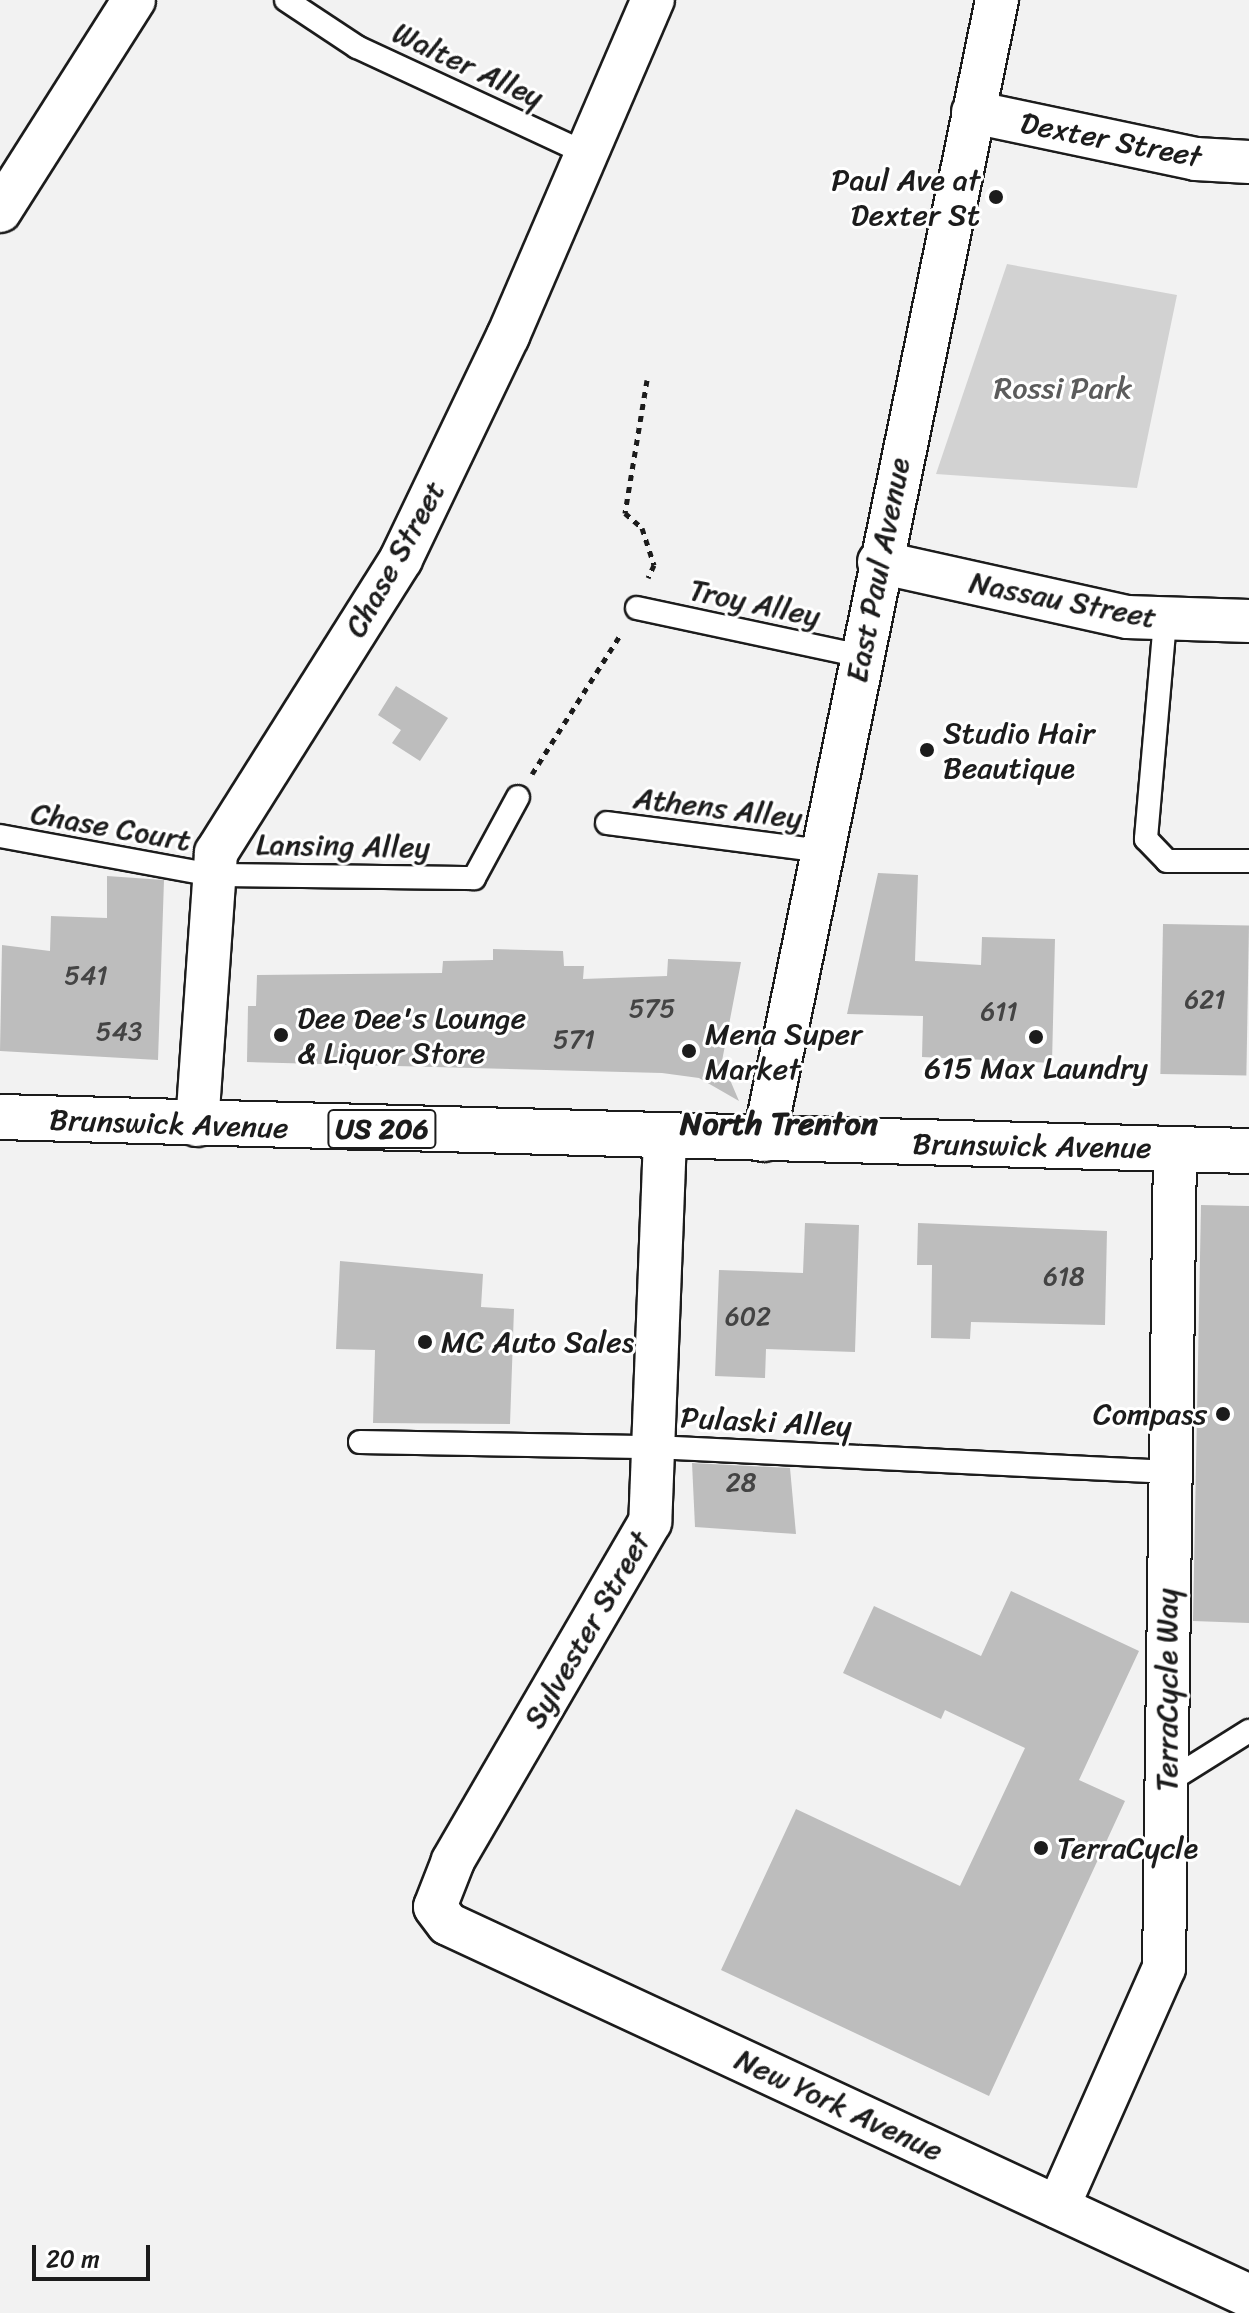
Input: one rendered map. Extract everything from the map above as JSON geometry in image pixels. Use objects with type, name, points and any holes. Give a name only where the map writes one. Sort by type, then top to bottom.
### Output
[{"type":"main road","name":"Brunswick Avenue","points":[[0,1117],[665,1138],[1249,1151]]},
{"type":"street","points":[[0,211],[134,0]]},
{"type":"street","name":"Chase Street","points":[[197,1125],[212,875],[223,840],[401,559],[588,154],[653,0]]},
{"type":"street","name":"East Paul Avenue","points":[[764,1140],[879,562],[997,0]]},
{"type":"street","name":"Dexter Street","points":[[973,112],[1196,159],[1249,162]]},
{"type":"street","name":"Nassau Street","points":[[879,562],[1165,621],[1249,621]]},
{"type":"street","name":"Sylvester Street","points":[[435,1907],[453,1861],[650,1522],[665,1138]]},
{"type":"street","name":"TerraCycle Way","points":[[1058,2207],[1157,1997],[1164,1968],[1175,1150]]},
{"type":"street","name":"New York Avenue","points":[[435,1907],[448,1924],[1249,2296]]},
{"type":"lane","name":"Walter Alley","points":[[286,0],[357,47],[588,154]]},
{"type":"lane","name":"Troy Alley","points":[[637,608],[860,656]]},
{"type":"lane","points":[[1165,621],[1146,839],[1167,861],[1249,861]]},
{"type":"lane","name":"Lansing Alley","points":[[212,875],[474,878],[518,797]]},
{"type":"lane","name":"Athens Alley","points":[[607,823],[822,851]]},
{"type":"lane","name":"Chase Court","points":[[0,836],[212,875]]},
{"type":"lane","name":"Pulaski Alley","points":[[360,1442],[654,1447],[1170,1472]]},
{"type":"lane","points":[[1166,1783],[1249,1731]]},
{"type":"green space","name":"Rossi Park","points":[[1007,264],[1177,295],[1137,488],[936,474]]},
{"type":"building","points":[[396,686],[448,718],[420,761],[392,743],[401,730],[378,715]]},
{"type":"building","points":[[878,873],[918,875],[915,961],[981,965],[982,937],[1055,939],[1052,1063],[922,1057],[923,1016],[847,1014]]},
{"type":"building","points":[[107,876],[164,880],[158,1060],[0,1051],[2,945],[50,951],[51,916],[107,918]]},
{"type":"building","points":[[1163,924],[1249,926],[1246,1075],[1160,1074]]},
{"type":"building","points":[[493,949],[563,951],[564,966],[584,966],[583,979],[667,976],[668,959],[741,962],[722,1061],[739,1101],[699,1078],[662,1073],[247,1062],[248,1006],[256,1006],[257,975],[442,973],[443,961],[493,960]]},
{"type":"building","name":"Compass","points":[[1201,1205],[1249,1206],[1249,1623],[1193,1621]]},
{"type":"building","points":[[805,1223],[859,1225],[855,1352],[766,1349],[765,1378],[715,1376],[719,1270],[803,1273]]},
{"type":"building","points":[[918,1223],[1107,1231],[1105,1325],[971,1322],[970,1339],[931,1338],[932,1265],[917,1265]]},
{"type":"building","name":"MC Auto Sales","points":[[340,1261],[483,1274],[481,1307],[514,1309],[510,1424],[373,1423],[375,1350],[336,1349]]},
{"type":"building","points":[[692,1463],[790,1468],[796,1534],[695,1527]]},
{"type":"building","name":"TerraCycle","points":[[1011,1591],[1139,1651],[1079,1780],[1125,1801],[989,2096],[721,1970],[796,1809],[960,1886],[1025,1748],[945,1710],[941,1719],[843,1673],[874,1606],[981,1656]]},
{"type":"place","name":"Paul Ave at Dexter St","points":[[996,197]]},
{"type":"place","name":"Studio Hair Beautique","points":[[927,750]]},
{"type":"place","name":"Dee Dee's Lounge & Liquor Store","points":[[281,1035]]},
{"type":"place","name":"615 Max Laundry","points":[[1036,1037]]},
{"type":"place","name":"Mena Super Market","points":[[689,1051]]},
{"type":"place","name":"MC Auto Sales","points":[[425,1342]]},
{"type":"place","name":"Compass","points":[[1223,1414]]},
{"type":"place","name":"TerraCycle","points":[[1041,1848]]},
{"type":"district","name":"North Trenton","points":[[779,1124]]}]
